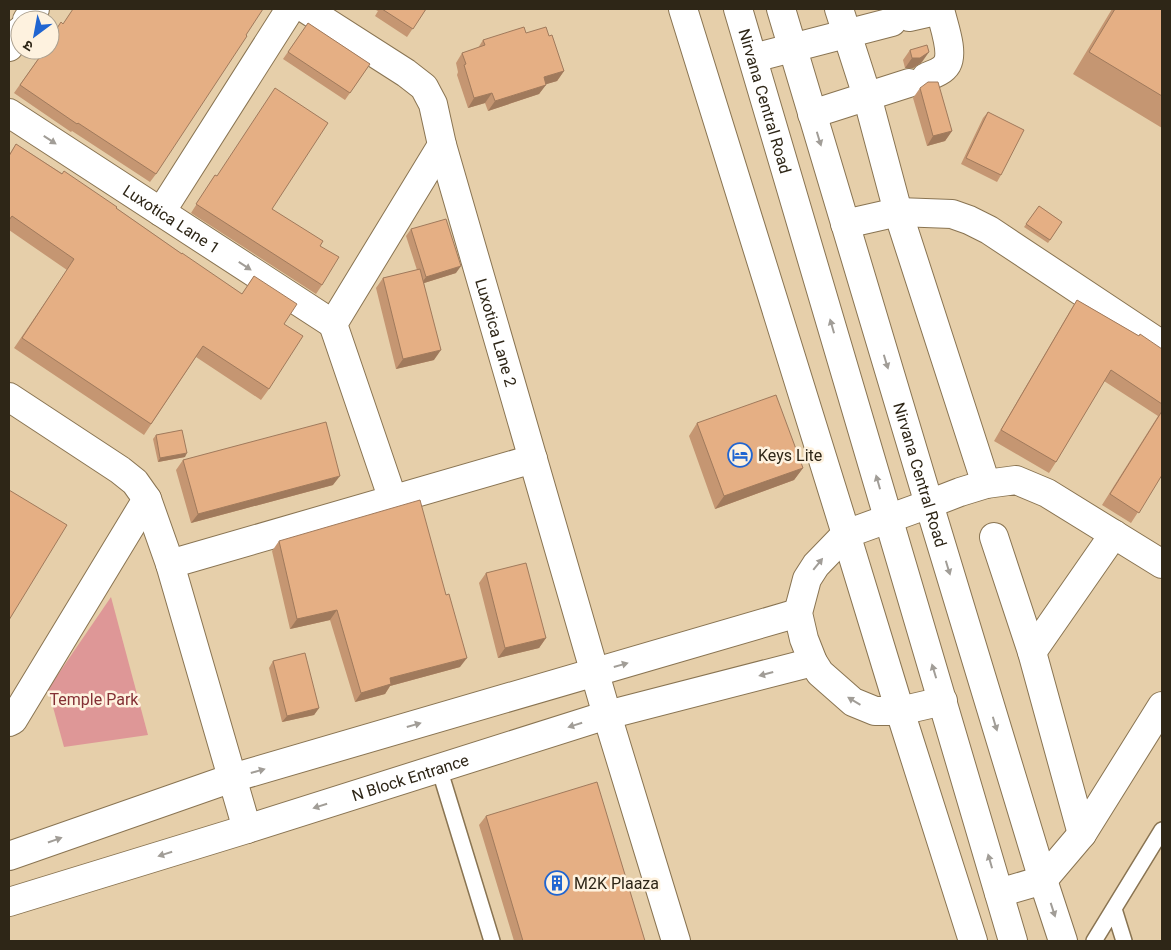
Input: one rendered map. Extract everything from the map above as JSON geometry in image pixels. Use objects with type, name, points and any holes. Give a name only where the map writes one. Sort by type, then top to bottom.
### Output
[{"type":"street","points":[[161,212],[290,9]]},
{"type":"street","name":"Luxotica Lane 2","points":[[306,9],[406,73],[424,88],[433,104],[442,145],[607,715],[676,941]]},
{"type":"street","points":[[683,9],[973,941]]},
{"type":"street","name":"Nirvana Central Road","points":[[738,9],[1013,941]]},
{"type":"street","name":"Nirvana Central Road","points":[[781,9],[929,504],[1063,941]]},
{"type":"street","points":[[753,58],[793,48],[843,21],[901,19],[940,9],[950,54],[946,66],[937,73],[918,80],[812,114]]},
{"type":"street","points":[[843,21],[867,96],[898,212],[986,484]]},
{"type":"street","name":"Luxotica Lane 1","points":[[9,113],[333,324]]},
{"type":"street","points":[[393,500],[333,324],[442,145]]},
{"type":"street","points":[[845,224],[898,212],[952,214],[969,220],[988,230],[1162,345]]},
{"type":"street","points":[[9,397],[120,470],[135,482],[147,499],[170,564],[247,829]]},
{"type":"street","points":[[170,564],[533,459]]},
{"type":"street","points":[[943,701],[900,711],[875,711],[853,702],[820,674],[813,662],[804,639],[798,612],[802,594],[807,579],[816,565],[846,534],[960,492],[986,484],[1016,480],[1048,493],[1162,564]]},
{"type":"street","points":[[9,722],[13,720],[147,499]]},
{"type":"street","points":[[1032,652],[1114,534]]},
{"type":"street","points":[[994,537],[1032,652],[1082,834]]},
{"type":"street","points":[[9,856],[232,778],[798,612]]},
{"type":"street","name":"N Block Entrance","points":[[9,902],[607,715],[813,662]]},
{"type":"street","points":[[999,893],[1043,880],[1082,834],[1162,706]]},
{"type":"lane","points":[[439,768],[492,941]]},
{"type":"lane","points":[[1094,941],[1162,830]]},
{"type":"lane","points":[[1114,909],[1124,941]]},
{"type":"green space","name":"Temple Park","points":[[111,597],[148,735],[64,747],[48,689]]},
{"type":"building","points":[[73,9],[263,9],[156,174],[20,85],[38,60],[60,60],[60,24],[61,22],[63,24]]},
{"type":"building","points":[[382,9],[426,9],[413,29]]},
{"type":"building","points":[[1115,9],[1162,9],[1162,96],[1089,52]]},
{"type":"building","points":[[308,23],[370,64],[350,93],[288,52]]},
{"type":"building","points":[[524,27],[526,33],[546,27],[549,36],[552,35],[564,71],[544,77],[546,85],[495,101],[492,93],[474,98],[462,53],[485,45],[483,40]]},
{"type":"building","points":[[927,45],[929,52],[920,58],[912,58],[910,50]]},
{"type":"building","points":[[928,82],[938,82],[952,131],[933,136],[920,88]]},
{"type":"building","points":[[275,88],[328,123],[272,209],[323,241],[320,246],[339,257],[322,285],[196,204],[215,175],[217,176]]},
{"type":"building","points":[[988,112],[1024,130],[1001,175],[966,158]]},
{"type":"building","points":[[16,144],[62,174],[64,171],[242,294],[254,276],[297,304],[284,324],[303,336],[269,389],[203,346],[151,424],[22,338],[74,259],[12,216],[9,220],[9,156]]},
{"type":"building","points":[[1039,206],[1062,222],[1050,240],[1026,224]]},
{"type":"building","points":[[446,219],[461,266],[426,277],[411,229]]},
{"type":"building","points":[[420,269],[441,350],[403,359],[383,278]]},
{"type":"building","points":[[1077,300],[1139,336],[1140,334],[1162,349],[1162,404],[1111,370],[1056,462],[1001,430]]},
{"type":"building","name":"Keys Lite","points":[[776,395],[803,468],[724,496],[697,423]]},
{"type":"building","points":[[1162,411],[1162,475],[1139,513],[1110,494]]},
{"type":"building","points":[[326,422],[340,476],[198,514],[183,460]]},
{"type":"building","points":[[182,430],[187,453],[160,458],[156,435]]},
{"type":"building","points":[[9,490],[67,525],[9,620]]},
{"type":"building","points":[[420,500],[446,595],[449,594],[467,658],[390,678],[391,684],[361,693],[337,610],[297,619],[279,541]]},
{"type":"building","points":[[526,563],[546,638],[505,648],[486,573]]},
{"type":"building","points":[[305,653],[319,708],[287,716],[273,661]]},
{"type":"building","name":"M2K Plaaza","points":[[597,782],[645,941],[523,941],[486,816]]},
{"type":"place","name":"Keys Lite","points":[[740,455]]},
{"type":"place","name":"M2K Plaaza","points":[[557,883]]}]
